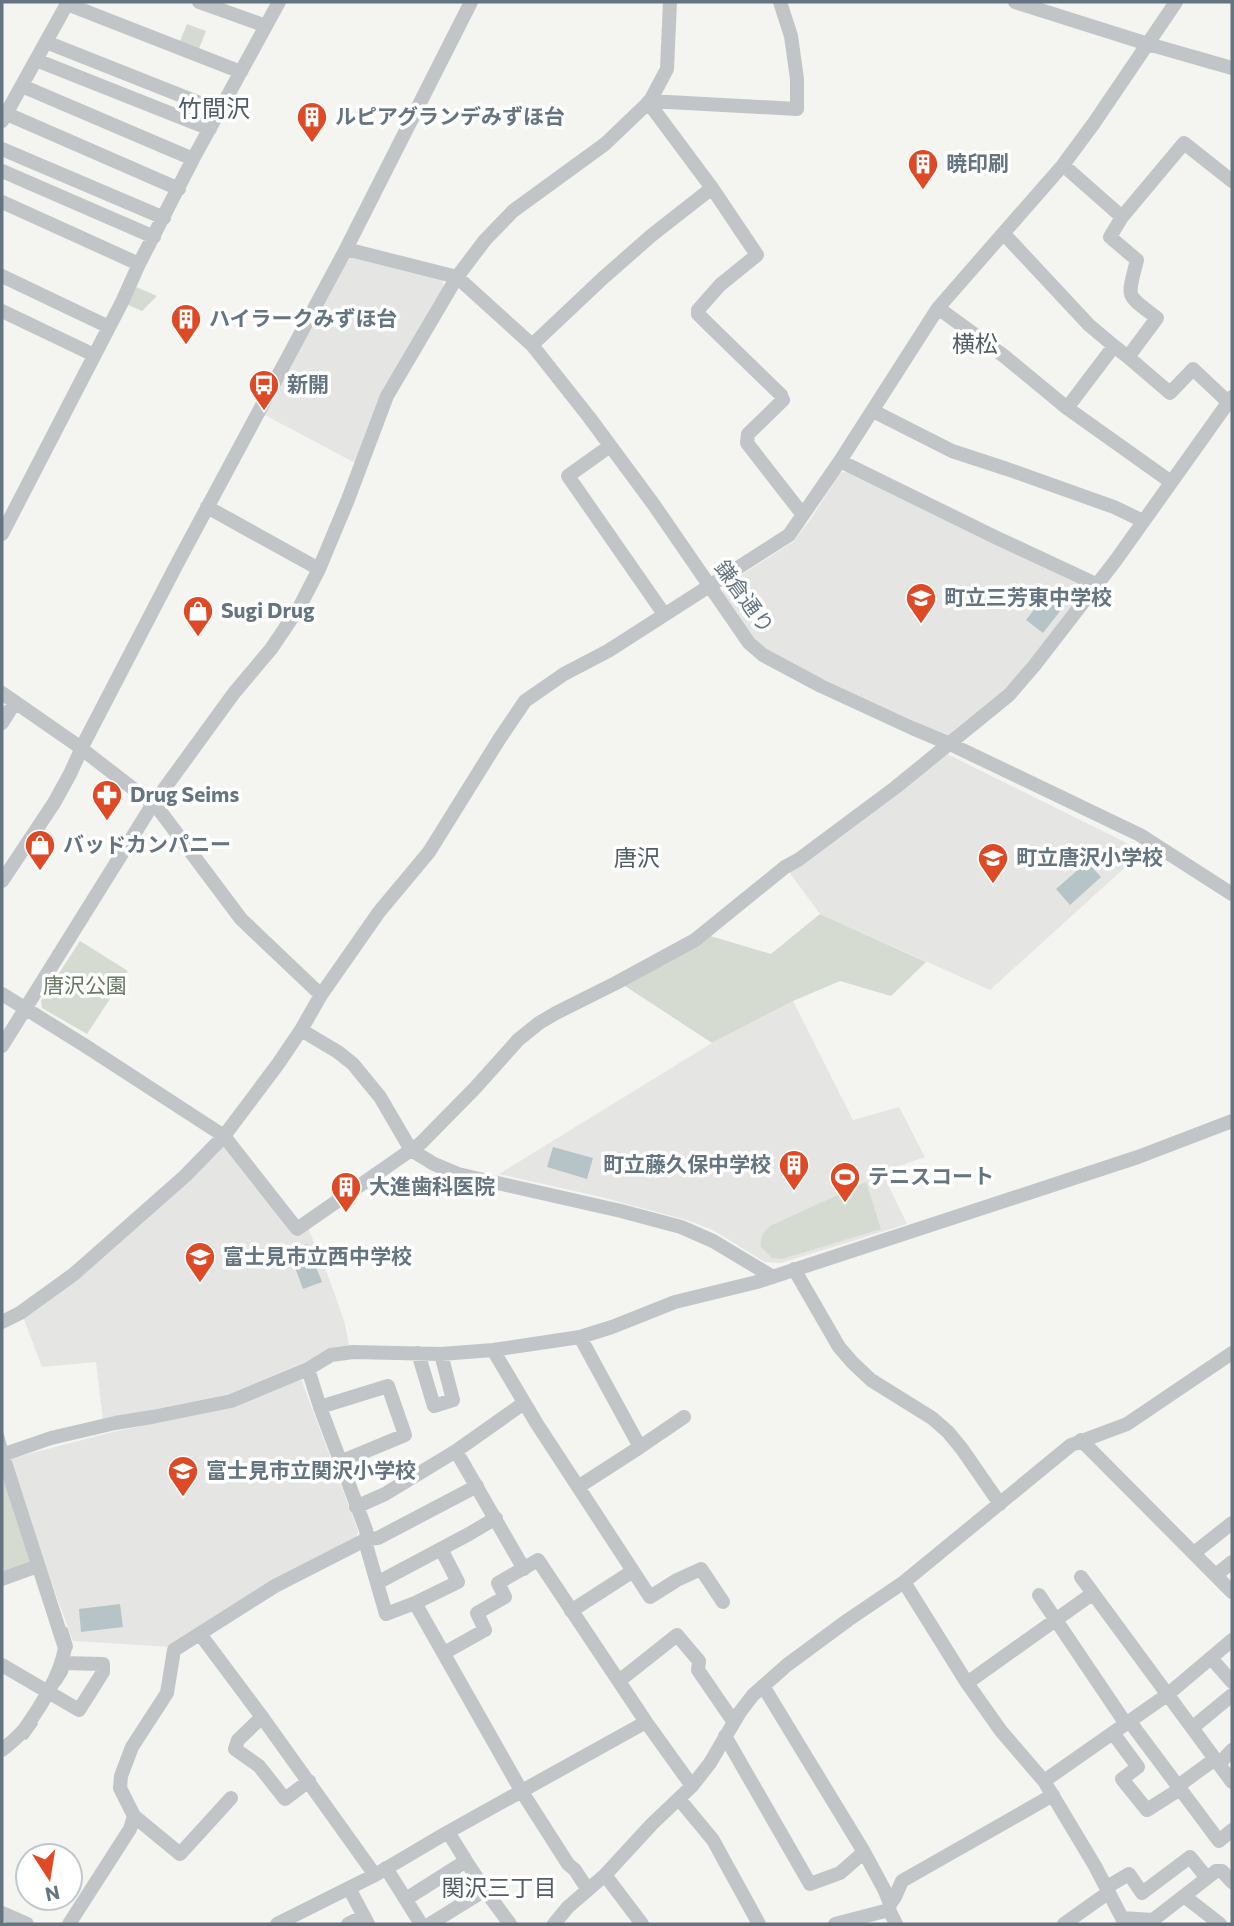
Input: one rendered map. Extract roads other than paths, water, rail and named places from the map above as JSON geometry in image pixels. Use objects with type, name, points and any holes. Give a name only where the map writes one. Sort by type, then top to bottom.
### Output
[{"type":"street","points":[[199,2],[266,26]]},
{"type":"street","points":[[2,534],[7,510],[110,327],[193,159],[279,2]]},
{"type":"street","points":[[4,873],[54,803],[207,507],[346,249],[471,2]]},
{"type":"street","points":[[2,1046],[153,804],[233,693],[271,649],[300,606],[347,502],[387,396],[457,277],[485,240],[513,211],[605,144],[649,102],[667,69],[670,2]]},
{"type":"street","points":[[649,102],[797,109],[791,36],[779,2]]},
{"type":"street","points":[[1015,2],[1232,68]]},
{"type":"street","points":[[2,1322],[20,1313],[74,1274],[185,1176],[224,1136],[302,1030],[321,995],[379,912],[429,852],[525,701],[789,535],[873,411],[938,308],[1063,165],[1176,2]]},
{"type":"street","points":[[179,189],[4,118],[67,3],[241,72]]},
{"type":"street","points":[[46,42],[220,111]]},
{"type":"street","points":[[36,60],[210,129]]},
{"type":"street","points":[[22,86],[193,159]]},
{"type":"street","points":[[649,102],[757,255],[720,285],[698,310],[698,314],[782,395],[783,400],[748,434],[747,443],[803,515]]},
{"type":"street","points":[[1128,356],[1157,318],[1131,298],[1129,291],[1137,260],[1110,237],[1122,217],[1184,143],[1232,181]]},
{"type":"street","points":[[2,149],[164,218]]},
{"type":"street","points":[[1063,165],[1122,217]]},
{"type":"street","points":[[2,171],[154,237]]},
{"type":"street","points":[[532,345],[652,235],[712,188]]},
{"type":"street","points":[[2,202],[139,264]]},
{"type":"street","points":[[2,994],[224,1136],[297,1229],[421,1143],[518,1040],[539,1023],[695,940],[785,867],[798,860],[950,744],[1009,695],[1098,585],[1230,400],[1193,369],[1171,393],[1089,325],[1004,234]]},
{"type":"street","name":"鎌倉通り","points":[[346,249],[457,277],[532,345],[654,505],[749,643],[763,656],[821,686],[1140,835],[1232,894]]},
{"type":"street","points":[[2,275],[110,327]]},
{"type":"street","points":[[938,308],[1004,356],[1067,408],[1171,482]]},
{"type":"street","points":[[2,311],[94,355]]},
{"type":"street","points":[[1067,408],[1114,346]]},
{"type":"street","points":[[873,411],[952,452],[1114,506],[1143,521]]},
{"type":"street","points":[[610,446],[568,476],[664,614]]},
{"type":"street","points":[[840,461],[1098,585]]},
{"type":"street","points":[[207,507],[319,569]]},
{"type":"street","points":[[2,693],[153,804],[242,919],[321,995]]},
{"type":"street","points":[[2,723],[15,702]]},
{"type":"street","points":[[302,1030],[353,1064],[380,1097],[411,1150],[434,1164],[458,1174],[681,1227],[713,1241],[772,1277]]},
{"type":"street","points":[[2,1750],[25,1729],[51,1694],[67,1663],[65,1648],[2,1454],[51,1438],[115,1423],[231,1401],[308,1369],[331,1355],[353,1352],[441,1354],[493,1350],[580,1337],[675,1302],[772,1277],[1143,1156],[1232,1121]]},
{"type":"street","points":[[794,1269],[839,1346],[852,1362],[871,1380],[932,1418],[948,1432],[1000,1504]]},
{"type":"street","points":[[580,1337],[640,1447]]},
{"type":"street","points":[[493,1350],[524,1403],[650,1597],[701,1569],[723,1602]]},
{"type":"street","points":[[418,1353],[434,1406],[453,1400],[441,1354]]},
{"type":"street","points":[[554,1924],[568,1907],[605,1875],[692,1786],[710,1763],[733,1721],[763,1686],[812,1646],[904,1581],[1071,1445],[1127,1424],[1231,1355]]},
{"type":"street","points":[[308,1369],[356,1507],[386,1614],[458,1582],[440,1549]]},
{"type":"street","points":[[320,1407],[388,1386],[405,1435],[340,1462]]},
{"type":"street","points":[[356,1507],[385,1494],[456,1451],[524,1403]]},
{"type":"street","points":[[578,1487],[684,1417]]},
{"type":"street","points":[[1081,1440],[1232,1592]]},
{"type":"street","points":[[456,1451],[524,1569]]},
{"type":"street","points":[[231,1798],[180,1854],[134,1816],[120,1788],[121,1776],[132,1748],[167,1693],[174,1650],[275,1586],[366,1540],[378,1538],[477,1486]]},
{"type":"street","points":[[377,1583],[496,1518]]},
{"type":"street","points":[[1194,1553],[1232,1523]]},
{"type":"street","points":[[444,1653],[485,1630],[477,1613],[505,1597],[498,1583],[538,1560],[692,1786]]},
{"type":"street","points":[[1216,1575],[1232,1562]]},
{"type":"street","points":[[2,1578],[38,1566]]},
{"type":"street","points":[[571,1611],[633,1571]]},
{"type":"street","points":[[1081,1577],[1232,1782]]},
{"type":"street","points":[[904,1581],[967,1683],[1002,1731],[1045,1781],[1122,1918],[1153,1920],[1216,1871],[1222,1871],[1232,1882]]},
{"type":"street","points":[[967,1683],[1092,1594]]},
{"type":"street","points":[[1039,1595],[1128,1723],[1219,1841],[1232,1830]]},
{"type":"street","points":[[415,1603],[522,1792],[588,1890]]},
{"type":"street","points":[[200,1634],[309,1781],[380,1871],[406,1899],[421,1924]]},
{"type":"street","points":[[619,1681],[677,1635],[699,1661],[698,1670],[733,1721]]},
{"type":"street","points":[[1045,1781],[1167,1695],[1232,1640]]},
{"type":"street","points":[[1211,1658],[1232,1682]]},
{"type":"street","points":[[2,1665],[79,1710],[103,1672],[103,1664],[67,1663]]},
{"type":"street","points":[[763,1686],[864,1852],[885,1891],[896,1924]]},
{"type":"street","points":[[1192,1728],[1232,1695]]},
{"type":"street","points":[[262,1717],[238,1740],[235,1749],[259,1766],[285,1799],[309,1781]]},
{"type":"street","points":[[287,1922],[646,1722]]},
{"type":"street","points":[[1113,1733],[1138,1768],[1122,1779],[1147,1810],[1232,1750]]},
{"type":"street","points":[[725,1736],[810,1884],[840,1873],[864,1852]]},
{"type":"street","points":[[835,1924],[890,1907],[902,1881],[1053,1795]]},
{"type":"street","points":[[679,1799],[713,1840],[759,1924]]},
{"type":"street","points":[[69,1924],[130,1829],[134,1816]]},
{"type":"street","points":[[448,1832],[510,1924]]},
{"type":"street","points":[[1064,1924],[1129,1874],[1142,1893],[1190,1857],[1207,1878]]},
{"type":"street","points":[[406,1899],[466,1861]]},
{"type":"street","points":[[605,1875],[642,1924]]},
{"type":"street","points":[[348,1924],[366,1920],[349,1888]]},
{"type":"street","points":[[429,1924],[485,1890]]},
{"type":"street","points":[[1184,1896],[1220,1924]]},
{"type":"street","points":[[2,1913],[27,1924]]},
{"type":"waterway","points":[[2,1434],[6,1449]]},
{"type":"waterway","points":[[66,1629],[71,1648]]},
{"type":"waterway","points":[[59,1684],[68,1666]]},
{"type":"waterway","points":[[26,1738],[36,1724]]},
{"type":"place","name":"ルピアグランデみずほ台","points":[[312,144]]},
{"type":"place","name":"暁印刷","points":[[923,191]]},
{"type":"place","name":"ハイラークみずほ台","points":[[186,346]]},
{"type":"place","name":"新開","points":[[264,412]]},
{"type":"place","name":"町立三芳東中学校","points":[[921,625]]},
{"type":"place","name":"Sugi Drug","points":[[198,638]]},
{"type":"place","name":"Drug Seims","points":[[107,822]]},
{"type":"place","name":"バッドカンパニー","points":[[40,872]]},
{"type":"place","name":"町立唐沢小学校","points":[[993,885]]},
{"type":"place","name":"町立藤久保中学校","points":[[794,1192]]},
{"type":"place","name":"テニスコート","points":[[845,1204]]},
{"type":"place","name":"大進歯科医院","points":[[346,1214]]},
{"type":"place","name":"富士見市立西中学校","points":[[200,1284]]},
{"type":"place","name":"富士見市立関沢小学校","points":[[183,1498]]},
{"type":"district","name":"竹間沢","points":[[214,109]]},
{"type":"district","name":"横松","points":[[975,344]]},
{"type":"district","name":"唐沢","points":[[637,858]]},
{"type":"district","name":"関沢三丁目","points":[[499,1888]]},
{"type":"park label","name":"唐沢公園","points":[[85,986]]}]
